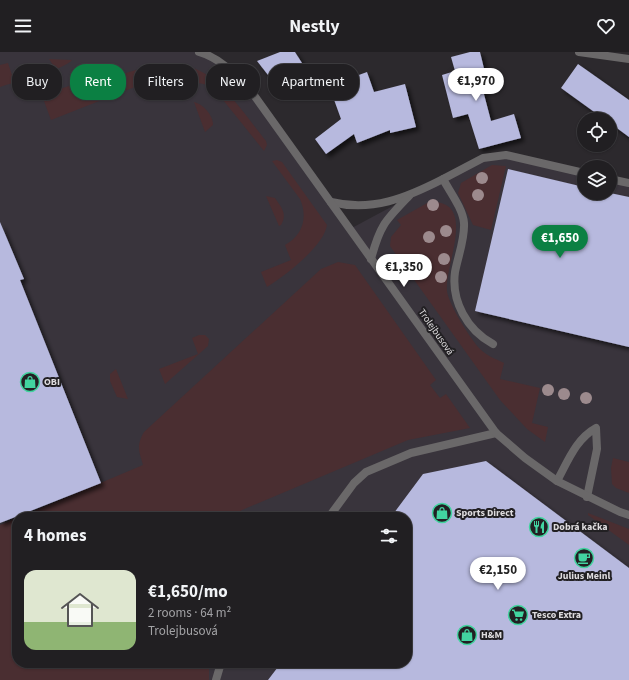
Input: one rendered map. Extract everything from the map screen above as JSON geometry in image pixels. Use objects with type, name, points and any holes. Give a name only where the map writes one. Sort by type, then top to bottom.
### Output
[{"type":"street","name":"Trolejbusová","points":[[199,52],[221,63],[237,74],[331,202],[496,433],[525,458],[557,481],[587,497],[629,515]]},
{"type":"street","points":[[579,52],[629,59]]},
{"type":"street","points":[[331,202],[345,206],[366,206],[410,196],[484,158],[501,155],[577,171]]},
{"type":"street","points":[[443,179],[460,210],[464,225],[455,273],[454,286],[456,296],[468,321],[478,332],[493,344]]},
{"type":"street","points":[[617,181],[629,184]]},
{"type":"street","points":[[371,259],[380,228],[410,196]]},
{"type":"street","points":[[557,481],[577,444],[583,437],[596,428],[597,449],[587,497]]},
{"type":"street","points":[[333,512],[354,483],[366,472],[410,453],[496,433]]},
{"type":"street","points":[[216,680],[220,668]]},
{"type":"shaded area","points":[[0,52],[199,52],[220,64],[206,64],[206,100],[256,100],[350,229],[443,179],[496,155],[577,172],[577,200],[617,200],[617,180],[629,183],[629,680],[135,680],[123,668],[412,668],[412,512],[12,512],[12,587],[0,595]]},
{"type":"shaded area","points":[[49,59],[72,60],[62,66],[62,64],[52,64]]},
{"type":"shaded area","points":[[8,63],[12,75],[12,83],[0,87],[0,65]]},
{"type":"shaded area","points":[[198,70],[206,74],[206,85],[198,83]]},
{"type":"shaded area","points":[[134,71],[134,87],[126,90],[126,73]]},
{"type":"shaded area","points":[[70,86],[70,100],[102,100],[51,120],[44,101],[62,100],[62,88]]},
{"type":"shaded area","points":[[223,100],[235,101],[266,141],[267,145],[264,151]]},
{"type":"shaded area","points":[[194,102],[204,108],[213,121],[213,125],[205,132]]},
{"type":"shaded area","points":[[277,160],[282,162],[327,225],[319,242],[303,260],[284,276],[267,287],[261,272],[291,260],[285,245],[300,231],[304,219],[304,212],[300,199],[272,161]]},
{"type":"shaded area","points":[[492,165],[506,166],[491,230],[473,225],[458,193],[461,183]]},
{"type":"shaded area","points":[[266,196],[275,198],[283,211],[283,221],[279,226]]},
{"type":"shaded area","points":[[429,202],[444,204],[452,211],[456,222],[456,236],[447,280],[448,297],[451,304],[466,330],[480,349],[504,363],[500,379],[540,388],[532,423],[548,427],[545,442],[527,429],[500,400],[390,246],[391,237],[401,225],[397,220]]},
{"type":"shaded area","points":[[338,262],[355,265],[436,380],[430,385],[440,398],[446,394],[470,428],[408,440],[239,512],[32,512],[143,465],[139,445],[144,432],[321,269]]},
{"type":"shaded area","points":[[199,335],[205,335],[209,339],[208,346],[165,384],[159,369],[198,354],[192,338]]},
{"type":"shaded area","points":[[116,369],[128,399],[117,397],[110,381],[110,374]]},
{"type":"shaded area","points":[[613,458],[629,462],[629,493],[616,488],[612,484],[611,468]]},
{"type":"shaded area","points":[[588,513],[629,529],[629,545],[588,515]]},
{"type":"shaded area","points":[[12,520],[12,668],[209,668],[209,680],[0,680],[0,525]]},
{"type":"building","points":[[280,52],[295,52],[303,64],[268,64],[268,75],[257,61]]},
{"type":"building","points":[[470,52],[480,52],[486,77],[480,79],[491,121],[514,114],[521,138],[479,149],[468,114],[453,118],[442,75],[455,71],[451,57]]},
{"type":"building","points":[[578,64],[629,100],[629,137],[617,128],[617,112],[594,112],[561,88]]},
{"type":"building","points":[[367,72],[374,92],[405,84],[416,127],[390,133],[390,130],[357,143],[354,134],[326,154],[315,139],[341,119],[334,100],[359,100],[359,75]]},
{"type":"building","points":[[508,169],[577,185],[577,200],[617,200],[617,194],[629,197],[629,347],[475,311]]},
{"type":"building","name":"OBI","points":[[0,222],[24,279],[20,280],[101,483],[28,512],[12,512],[12,518],[0,523]]},
{"type":"building","name":"Tesco Extra","points":[[486,461],[629,568],[629,680],[268,680],[277,668],[412,668],[412,512],[395,512],[423,474]]},
{"type":"place","name":"OBI","points":[[30,382]]},
{"type":"place","name":"Sports Direct","points":[[442,513]]},
{"type":"place","name":"Dobrá kačka","points":[[539,527]]},
{"type":"place","name":"Julius Meinl","points":[[584,558]]},
{"type":"place","name":"Tesco Extra","points":[[518,615]]},
{"type":"place","name":"H&M","points":[[467,635]]}]
